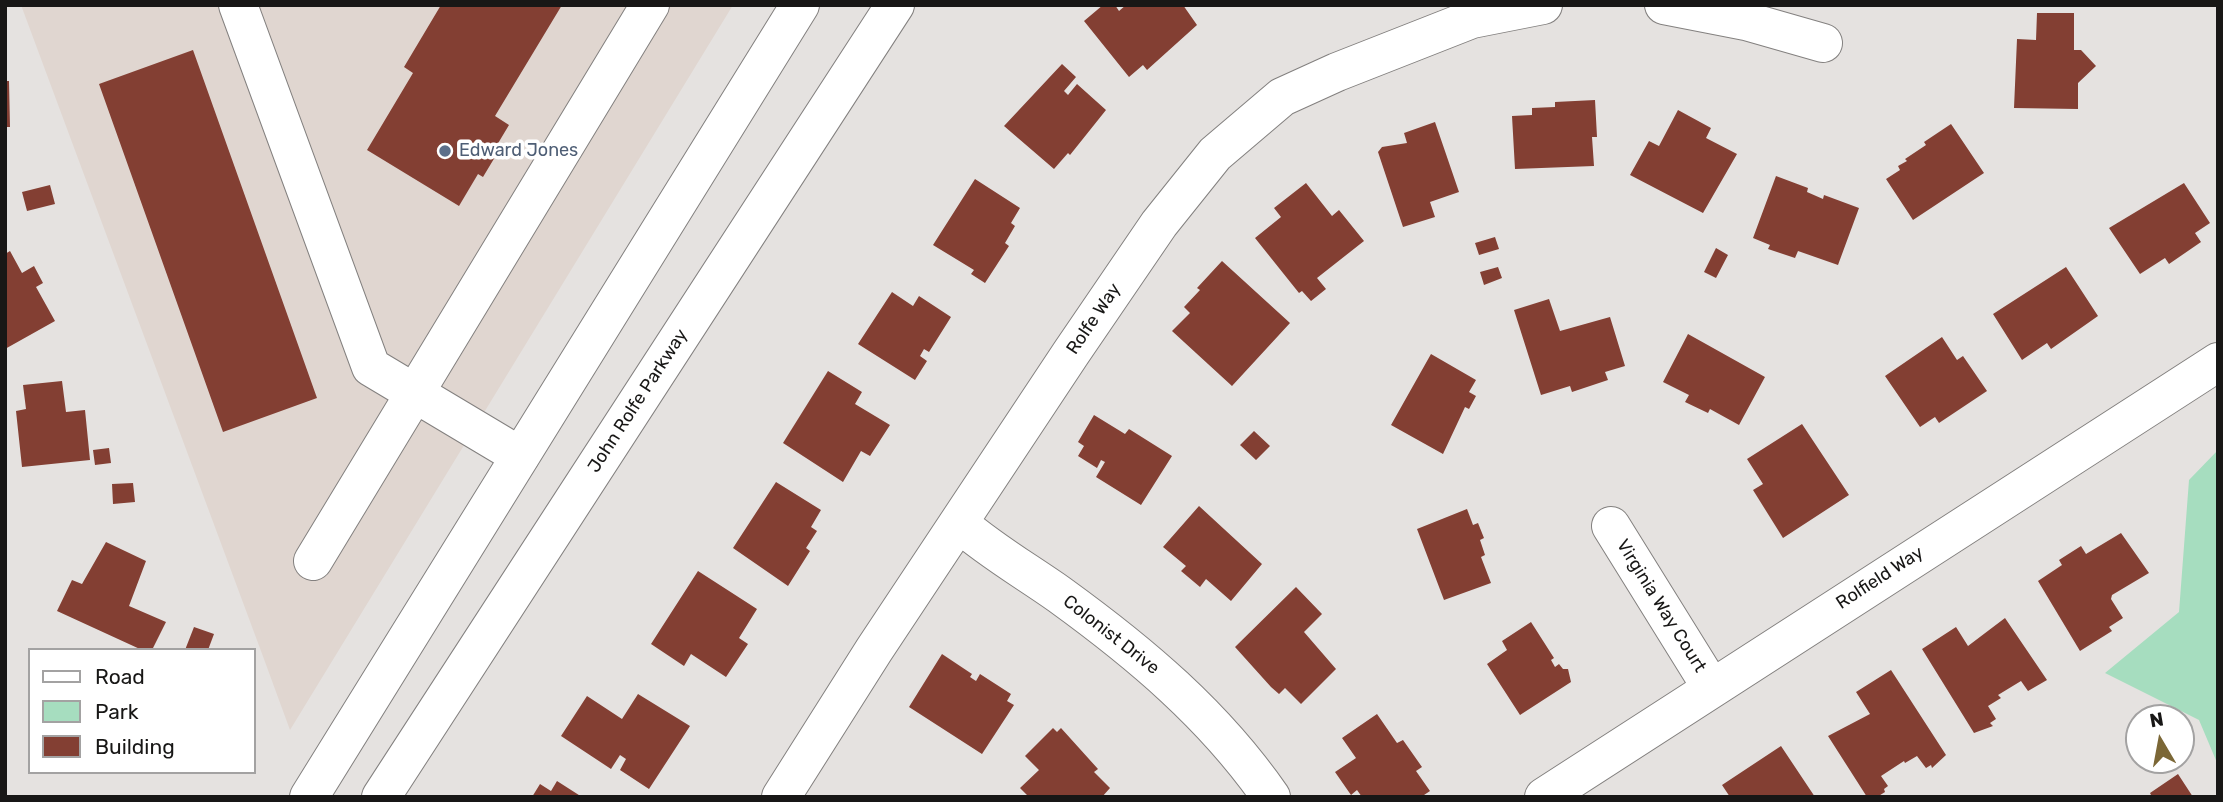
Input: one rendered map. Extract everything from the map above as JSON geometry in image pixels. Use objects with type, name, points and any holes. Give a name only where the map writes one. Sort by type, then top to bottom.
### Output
[{"type":"street","points":[[238,5],[371,367],[520,456]]},
{"type":"street","points":[[313,561],[650,5]]},
{"type":"street","points":[[309,797],[800,5]]},
{"type":"street","name":"John Rolfe Parkway","points":[[381,797],[895,5]]},
{"type":"street","name":"Rolfe Way","points":[[781,797],[874,650],[1159,224],[1215,153],[1282,97],[1337,72],[1472,19],[1543,5]]},
{"type":"street","points":[[1664,5],[1746,21],[1823,43]]},
{"type":"street","name":"Rolfield Way","points":[[1544,797],[2218,362]]},
{"type":"street","name":"Colonist Drive","points":[[960,524],[981,543],[1058,594],[1147,660],[1215,727],[1249,765],[1271,797]]},
{"type":"street","name":"Virginia Way Court","points":[[1611,526],[1711,687]]},
{"type":"shaded area","points":[[21,5],[733,5],[290,730],[261,651]]},
{"type":"green space","points":[[2218,450],[2218,765],[2199,720],[2195,718],[2195,704],[2167,704],[2105,673],[2179,612],[2189,480]]},
{"type":"building","points":[[441,5],[562,5],[495,116],[509,125],[491,155],[495,157],[483,177],[478,174],[459,206],[367,150],[413,73],[404,67]]},
{"type":"building","points":[[1103,5],[1115,5],[1119,11],[1126,5],[1183,5],[1197,25],[1147,70],[1143,65],[1129,77],[1084,21]]},
{"type":"building","points":[[2037,13],[2074,13],[2074,50],[2081,50],[2096,66],[2078,83],[2078,109],[2014,108],[2017,39],[2036,40]]},
{"type":"building","points":[[193,50],[317,398],[223,432],[99,84]]},
{"type":"building","points":[[1062,64],[1076,77],[1064,91],[1068,95],[1077,84],[1106,110],[1070,155],[1068,153],[1054,169],[1004,126]]},
{"type":"building","points":[[5,81],[9,81],[10,127],[5,127]]},
{"type":"building","points":[[1595,100],[1597,137],[1592,137],[1594,166],[1515,169],[1512,116],[1532,115],[1532,108],[1555,107],[1555,102]]},
{"type":"building","points":[[1678,110],[1711,128],[1706,138],[1737,154],[1703,213],[1630,175],[1649,141],[1659,146]]},
{"type":"building","points":[[1435,122],[1459,192],[1430,202],[1435,217],[1403,227],[1378,152],[1382,147],[1407,143],[1404,133]]},
{"type":"building","points":[[1951,124],[1984,173],[1913,220],[1886,179],[1900,170],[1898,166],[1907,161],[1905,159],[1926,145],[1924,142]]},
{"type":"building","points":[[1776,176],[1808,188],[1807,192],[1823,199],[1824,195],[1859,208],[1838,265],[1798,251],[1795,258],[1768,249],[1770,245],[1753,238]]},
{"type":"building","points":[[975,179],[1020,208],[1011,223],[1015,226],[1005,243],[1009,246],[985,283],[971,274],[974,270],[933,245]]},
{"type":"building","points":[[1306,183],[1332,216],[1339,210],[1364,241],[1317,278],[1326,289],[1311,301],[1302,291],[1299,293],[1255,238],[1281,217],[1274,208]]},
{"type":"building","points":[[2184,183],[2210,223],[2195,233],[2201,242],[2169,264],[2165,258],[2140,274],[2109,228]]},
{"type":"building","points":[[50,185],[55,204],[27,211],[22,192]]},
{"type":"building","points":[[1495,237],[1499,249],[1479,255],[1475,243]]},
{"type":"building","points":[[1716,248],[1728,255],[1716,278],[1704,272]]},
{"type":"building","points":[[10,251],[22,273],[34,266],[43,283],[36,287],[55,321],[5,349],[5,254]]},
{"type":"building","points":[[1222,261],[1290,323],[1232,386],[1172,331],[1190,313],[1184,307],[1200,290],[1197,288]]},
{"type":"building","points":[[1498,267],[1502,278],[1484,285],[1480,272]]},
{"type":"building","points":[[2066,267],[2098,316],[2051,349],[2047,343],[2022,360],[1993,314]]},
{"type":"building","points":[[892,292],[913,306],[919,296],[951,317],[929,352],[924,349],[920,356],[927,361],[915,380],[858,344]]},
{"type":"building","points":[[1549,299],[1560,331],[1610,317],[1625,366],[1605,372],[1608,380],[1572,392],[1570,386],[1541,395],[1514,310]]},
{"type":"building","points":[[1688,334],[1765,377],[1739,425],[1710,409],[1708,413],[1685,402],[1689,395],[1663,382]]},
{"type":"building","points":[[1942,337],[1957,360],[1963,356],[1987,391],[1939,423],[1935,417],[1920,427],[1885,376]]},
{"type":"building","points":[[1431,354],[1476,380],[1469,392],[1476,396],[1469,409],[1465,407],[1443,454],[1391,425]]},
{"type":"building","points":[[828,371],[862,392],[855,404],[890,425],[870,456],[861,451],[843,482],[783,443]]},
{"type":"building","points":[[62,381],[66,412],[85,410],[90,460],[22,467],[16,411],[26,409],[23,385]]},
{"type":"building","points":[[1094,415],[1125,434],[1129,429],[1172,456],[1141,505],[1096,477],[1105,462],[1101,460],[1097,468],[1078,456],[1084,446],[1078,442]]},
{"type":"building","points":[[1802,424],[1849,495],[1783,538],[1753,490],[1763,484],[1747,459]]},
{"type":"building","points":[[1254,431],[1270,446],[1256,460],[1240,445]]},
{"type":"building","points":[[109,448],[111,463],[95,465],[93,450]]},
{"type":"building","points":[[776,482],[821,510],[811,527],[817,531],[806,548],[810,551],[788,586],[733,548]]},
{"type":"building","points":[[133,483],[135,502],[113,504],[112,484]]},
{"type":"building","points":[[1199,506],[1262,564],[1231,601],[1206,579],[1200,587],[1181,571],[1186,566],[1163,547]]},
{"type":"building","points":[[1467,509],[1473,525],[1478,523],[1484,538],[1480,540],[1485,555],[1481,557],[1491,583],[1444,600],[1417,529]]},
{"type":"building","points":[[2121,533],[2149,573],[2112,595],[2111,599],[2123,618],[2109,627],[2112,631],[2080,651],[2038,581],[2062,565],[2059,560],[2081,546],[2086,554]]},
{"type":"building","points":[[106,542],[146,561],[129,606],[166,622],[153,648],[138,648],[57,611],[72,580],[82,584]]},
{"type":"building","points":[[698,571],[757,609],[739,638],[748,644],[726,677],[691,654],[684,666],[651,644]]},
{"type":"building","points":[[1296,587],[1322,614],[1304,632],[1336,669],[1301,704],[1285,688],[1279,694],[1235,647]]},
{"type":"building","points":[[2005,618],[2047,680],[2028,691],[2021,681],[1998,695],[2001,698],[1988,706],[1996,719],[1990,723],[1993,726],[1974,733],[1922,649],[1956,627],[1968,646]]},
{"type":"building","points":[[1531,622],[1554,658],[1551,660],[1555,667],[1559,664],[1563,669],[1568,669],[1571,682],[1520,715],[1487,664],[1507,650],[1502,641]]},
{"type":"building","points":[[194,627],[214,634],[209,648],[186,648]]},
{"type":"building","points":[[942,654],[972,674],[970,677],[976,681],[980,674],[1011,694],[1007,701],[1014,705],[982,754],[909,707]]},
{"type":"building","points":[[1891,670],[1946,755],[1932,768],[1931,765],[1926,768],[1917,756],[1905,763],[1904,761],[1881,776],[1888,786],[1884,789],[1885,792],[1877,797],[1867,797],[1828,736],[1870,714],[1856,692]]},
{"type":"building","points":[[638,694],[690,726],[649,789],[620,770],[626,759],[620,755],[611,769],[561,736],[587,696],[622,719]]},
{"type":"building","points":[[1377,714],[1397,743],[1403,740],[1422,767],[1416,771],[1430,791],[1421,797],[1362,797],[1357,790],[1351,795],[1335,772],[1356,758],[1342,738]]},
{"type":"building","points":[[1053,728],[1057,732],[1061,728],[1098,769],[1094,772],[1110,788],[1102,797],[1029,797],[1020,788],[1039,770],[1025,756]]},
{"type":"building","points":[[1781,746],[1815,797],[1730,797],[1722,785]]},
{"type":"building","points":[[2178,774],[2193,797],[2152,797],[2150,793]]},
{"type":"building","points":[[557,781],[582,797],[532,797],[540,784],[551,791]]},
{"type":"place","name":"Edward Jones","points":[[445,151]]}]
